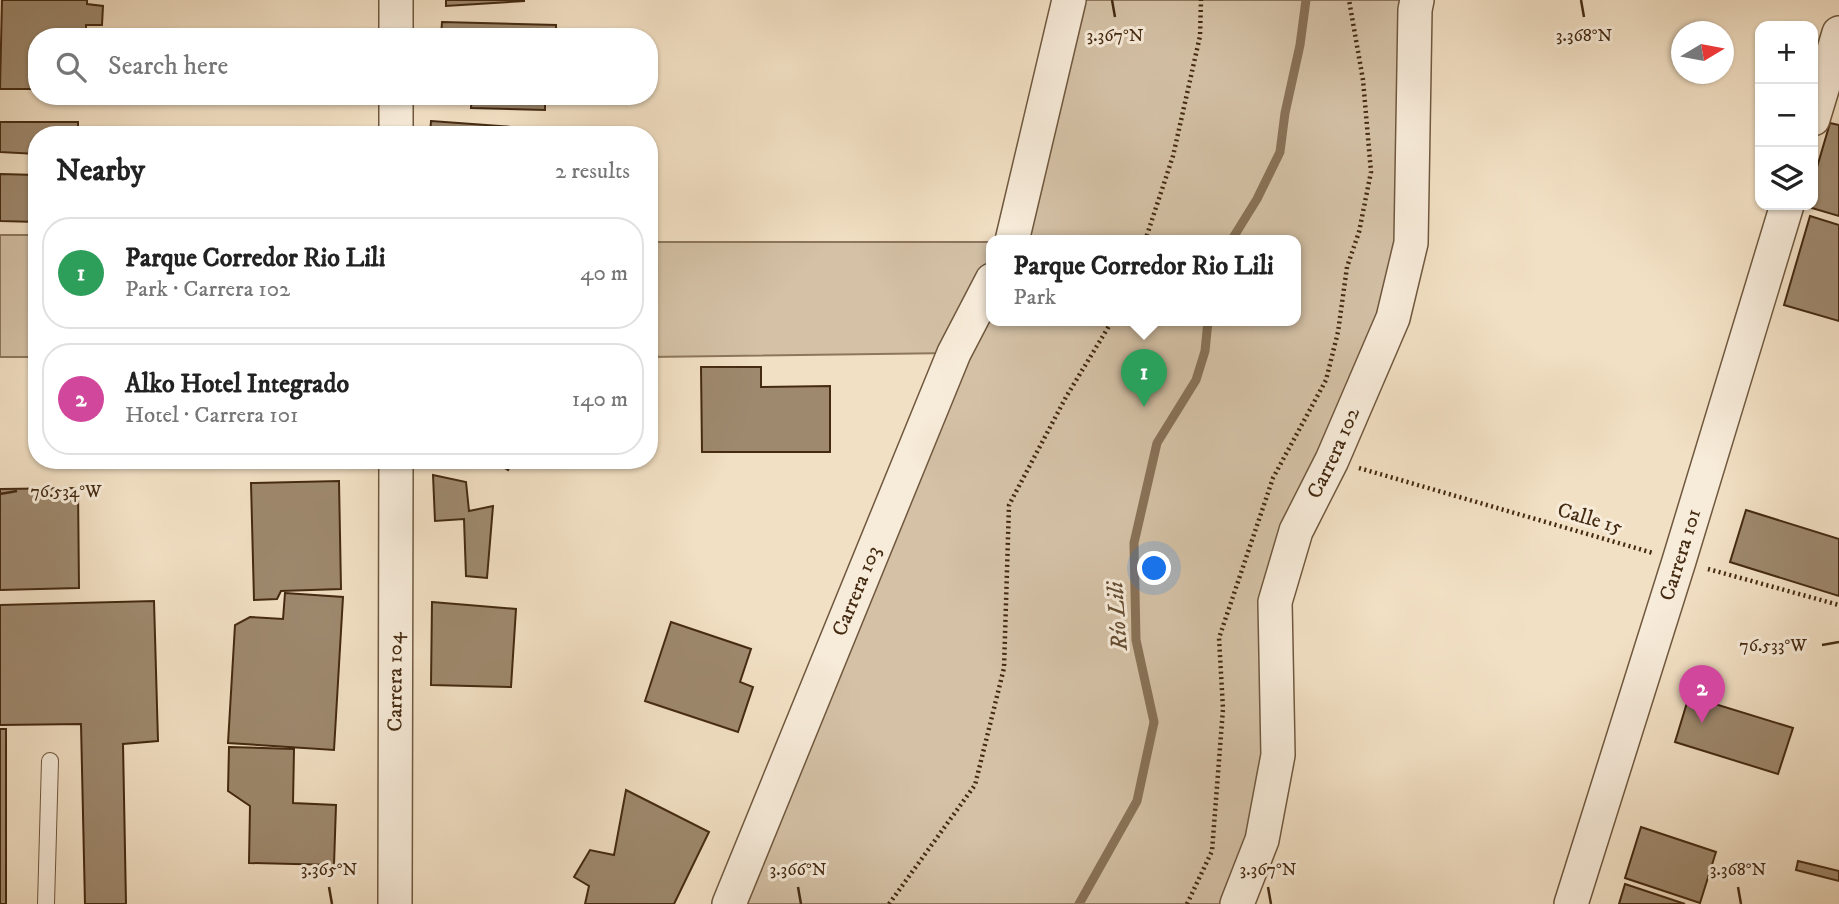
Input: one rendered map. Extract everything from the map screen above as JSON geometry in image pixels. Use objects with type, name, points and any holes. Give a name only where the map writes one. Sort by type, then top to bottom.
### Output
[{"type":"street","points":[[396,28],[397,0]]},
{"type":"street","points":[[1013,235],[1069,0]]},
{"type":"street","name":"Carrera 102","points":[[1237,904],[1262,840],[1278,755],[1275,602],[1296,531],[1332,460],[1394,318],[1411,243],[1417,0]]},
{"type":"street","points":[[1818,103],[1839,33]]},
{"type":"street","points":[[396,105],[396,126]]},
{"type":"street","name":"Carrera 101","points":[[1572,904],[1785,210]]},
{"type":"street","name":"Carrera 103","points":[[729,904],[954,354],[986,292]]},
{"type":"street","name":"Carrera 104","points":[[395,904],[396,469]]},
{"type":"lane","points":[[46,904],[50,761]]},
{"type":"path","points":[[1147,235],[1173,156],[1200,36],[1201,0]]},
{"type":"path","points":[[1187,904],[1212,851],[1223,709],[1219,638],[1273,478],[1326,380],[1338,332],[1346,267],[1359,232],[1371,172],[1363,80],[1349,0]]},
{"type":"path","points":[[889,904],[975,785],[1004,668],[1009,505],[1066,397],[1109,326]]},
{"type":"path","name":"Calle 15","points":[[1332,460],[1839,605]]},
{"type":"shaded area","points":[[1069,0],[1417,0],[1411,243],[1296,531],[1278,755],[1237,904],[729,904],[953,353],[658,357],[658,242],[986,242],[986,326],[1301,326],[1301,235],[1013,235]]},
{"type":"shaded area","points":[[0,235],[28,235],[28,357],[0,357]]},
{"type":"building","points":[[2,0],[87,0],[87,4],[103,6],[102,25],[86,25],[86,28],[28,28],[28,89],[0,89]]},
{"type":"building","points":[[446,0],[524,0],[524,1],[446,6]]},
{"type":"building","points":[[442,22],[556,25],[556,28],[442,28]]},
{"type":"building","points":[[471,105],[545,105],[545,110],[471,108]]},
{"type":"building","points":[[431,121],[499,126],[431,126]]},
{"type":"building","points":[[0,122],[78,122],[78,126],[28,126],[28,154],[0,152]]},
{"type":"building","points":[[1830,123],[1839,125],[1839,216],[1818,210],[1818,164]]},
{"type":"building","points":[[0,174],[28,175],[28,222],[0,221]]},
{"type":"building","points":[[1810,216],[1839,225],[1839,321],[1784,305]]},
{"type":"building","points":[[701,367],[761,367],[761,387],[830,386],[830,452],[702,452]]},
{"type":"building","points":[[433,475],[466,482],[469,511],[493,506],[487,578],[466,576],[464,519],[435,521]]},
{"type":"building","points":[[339,481],[341,589],[281,591],[277,599],[254,600],[251,483]]},
{"type":"building","points":[[78,488],[79,588],[0,590],[0,489]]},
{"type":"building","points":[[1746,510],[1839,539],[1839,596],[1730,562]]},
{"type":"building","points":[[285,593],[343,597],[334,750],[228,743],[235,625],[250,617],[283,619]]},
{"type":"building","points":[[154,601],[158,741],[123,744],[126,904],[85,904],[81,724],[0,725],[0,605]]},
{"type":"building","points":[[432,602],[516,609],[511,687],[431,685]]},
{"type":"building","points":[[671,622],[751,649],[740,682],[753,687],[738,732],[645,701]]},
{"type":"building","points":[[1689,696],[1793,728],[1778,774],[1675,742]]},
{"type":"building","points":[[0,729],[6,729],[6,904],[0,904]]},
{"type":"building","points":[[229,747],[294,749],[293,803],[336,805],[334,865],[249,863],[250,806],[228,791]]},
{"type":"building","points":[[626,790],[709,832],[674,904],[585,904],[589,886],[574,877],[590,850],[614,855]]},
{"type":"building","points":[[1641,827],[1716,852],[1700,903],[1625,878]]},
{"type":"building","points":[[1798,861],[1839,871],[1839,881],[1796,870]]},
{"type":"building","points":[[1625,884],[1685,904],[1619,904]]},
{"type":"waterway","name":"Río Lili","points":[[1235,235],[1257,199],[1280,152],[1306,0]]},
{"type":"waterway","name":"Río Lili","points":[[1079,904],[1137,801],[1154,722],[1136,640],[1134,543],[1157,443],[1196,380],[1205,351],[1208,326]]},
{"type":"place","name":"Parque Corredor Rio Lili","points":[[1144,407]]},
{"type":"place","name":"Alko Hotel Integrado","points":[[1702,723]]}]
